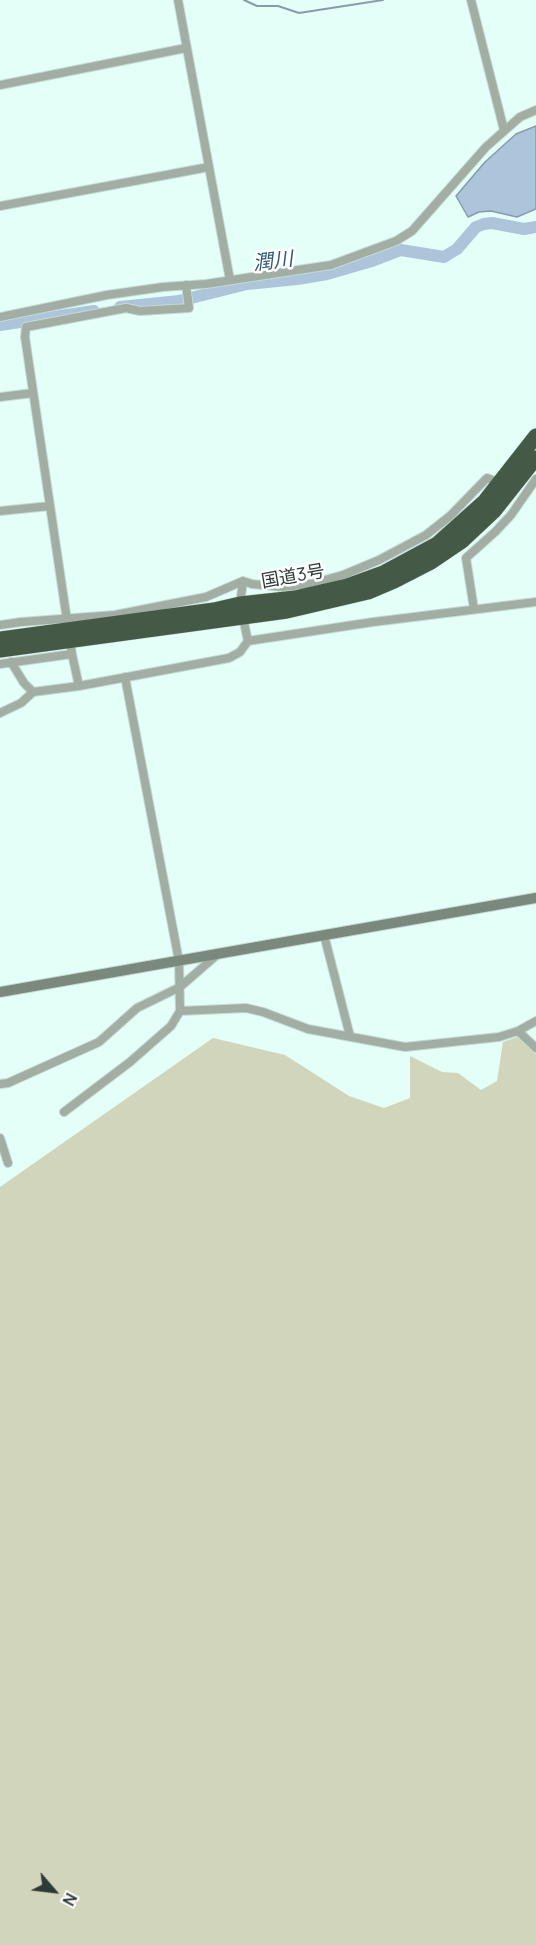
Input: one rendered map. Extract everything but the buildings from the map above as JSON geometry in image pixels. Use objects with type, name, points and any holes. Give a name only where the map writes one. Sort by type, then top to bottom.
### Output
[{"type":"highway","name":"国道3号","points":[[0,650],[70,636],[242,610],[347,586],[383,573],[437,544],[485,501],[536,436]]},
{"type":"highway","name":"国道3号","points":[[242,610],[305,607],[368,592],[431,562],[462,541],[494,511],[536,458]]},
{"type":"highway","name":"国道3号","points":[[0,639],[70,636]]},
{"type":"street","points":[[178,0],[230,280]]},
{"type":"street","points":[[471,0],[504,130]]},
{"type":"street","points":[[0,85],[186,48]]},
{"type":"street","points":[[0,317],[107,295],[186,287],[331,265],[396,241],[411,231],[504,130],[520,117],[536,110]]},
{"type":"street","points":[[0,206],[209,167]]},
{"type":"street","points":[[79,686],[33,393],[25,338],[26,327],[126,308],[140,311],[189,308],[186,287]]},
{"type":"street","points":[[0,397],[33,393]]},
{"type":"street","points":[[0,664],[11,662],[115,615],[206,597],[243,580],[252,584],[283,587],[310,584],[343,575],[379,560],[426,535],[450,516],[486,478],[501,483]]},
{"type":"street","points":[[474,609],[466,558],[503,523],[527,494],[536,479]]},
{"type":"street","points":[[0,511],[50,506]]},
{"type":"street","points":[[243,580],[242,610],[248,641]]},
{"type":"street","points":[[0,713],[21,702],[33,692],[79,686],[229,658],[240,652],[248,641],[373,622],[536,602]]},
{"type":"street","points":[[0,625],[21,622],[70,636]]},
{"type":"street","points":[[11,662],[24,683],[33,692]]},
{"type":"street","points":[[64,1112],[130,1062],[171,1026],[180,1011],[178,961],[124,676]]},
{"type":"street","points":[[0,992],[536,898]]},
{"type":"street","points":[[324,935],[350,1036]]},
{"type":"street","points":[[0,1084],[8,1083],[99,1042],[137,1008],[180,987],[218,954]]},
{"type":"street","points":[[180,1011],[246,1008],[308,1029],[405,1047],[499,1037],[518,1031],[536,1021]]},
{"type":"street","points":[[518,1031],[536,1048]]},
{"type":"street","points":[[0,1138],[8,1163]]},
{"type":"green space","points":[[517,1037],[536,1054],[536,1945],[0,1945],[0,1187],[213,1038],[285,1055],[349,1096],[384,1108],[410,1098],[410,1056],[442,1072],[458,1073],[481,1090],[497,1081],[503,1042]]},
{"type":"water","points":[[536,126],[536,209],[517,217],[491,211],[479,212],[468,217],[456,196],[485,162],[516,134]]},
{"type":"waterway","points":[[244,0],[257,6],[278,6],[299,13],[383,0]]},
{"type":"waterway","name":"潤川","points":[[120,307],[179,301],[247,284],[327,274],[401,250],[444,257],[457,249],[476,227],[484,224],[492,223],[524,229],[536,227]]},
{"type":"waterway","name":"潤川","points":[[0,325],[94,311]]}]
